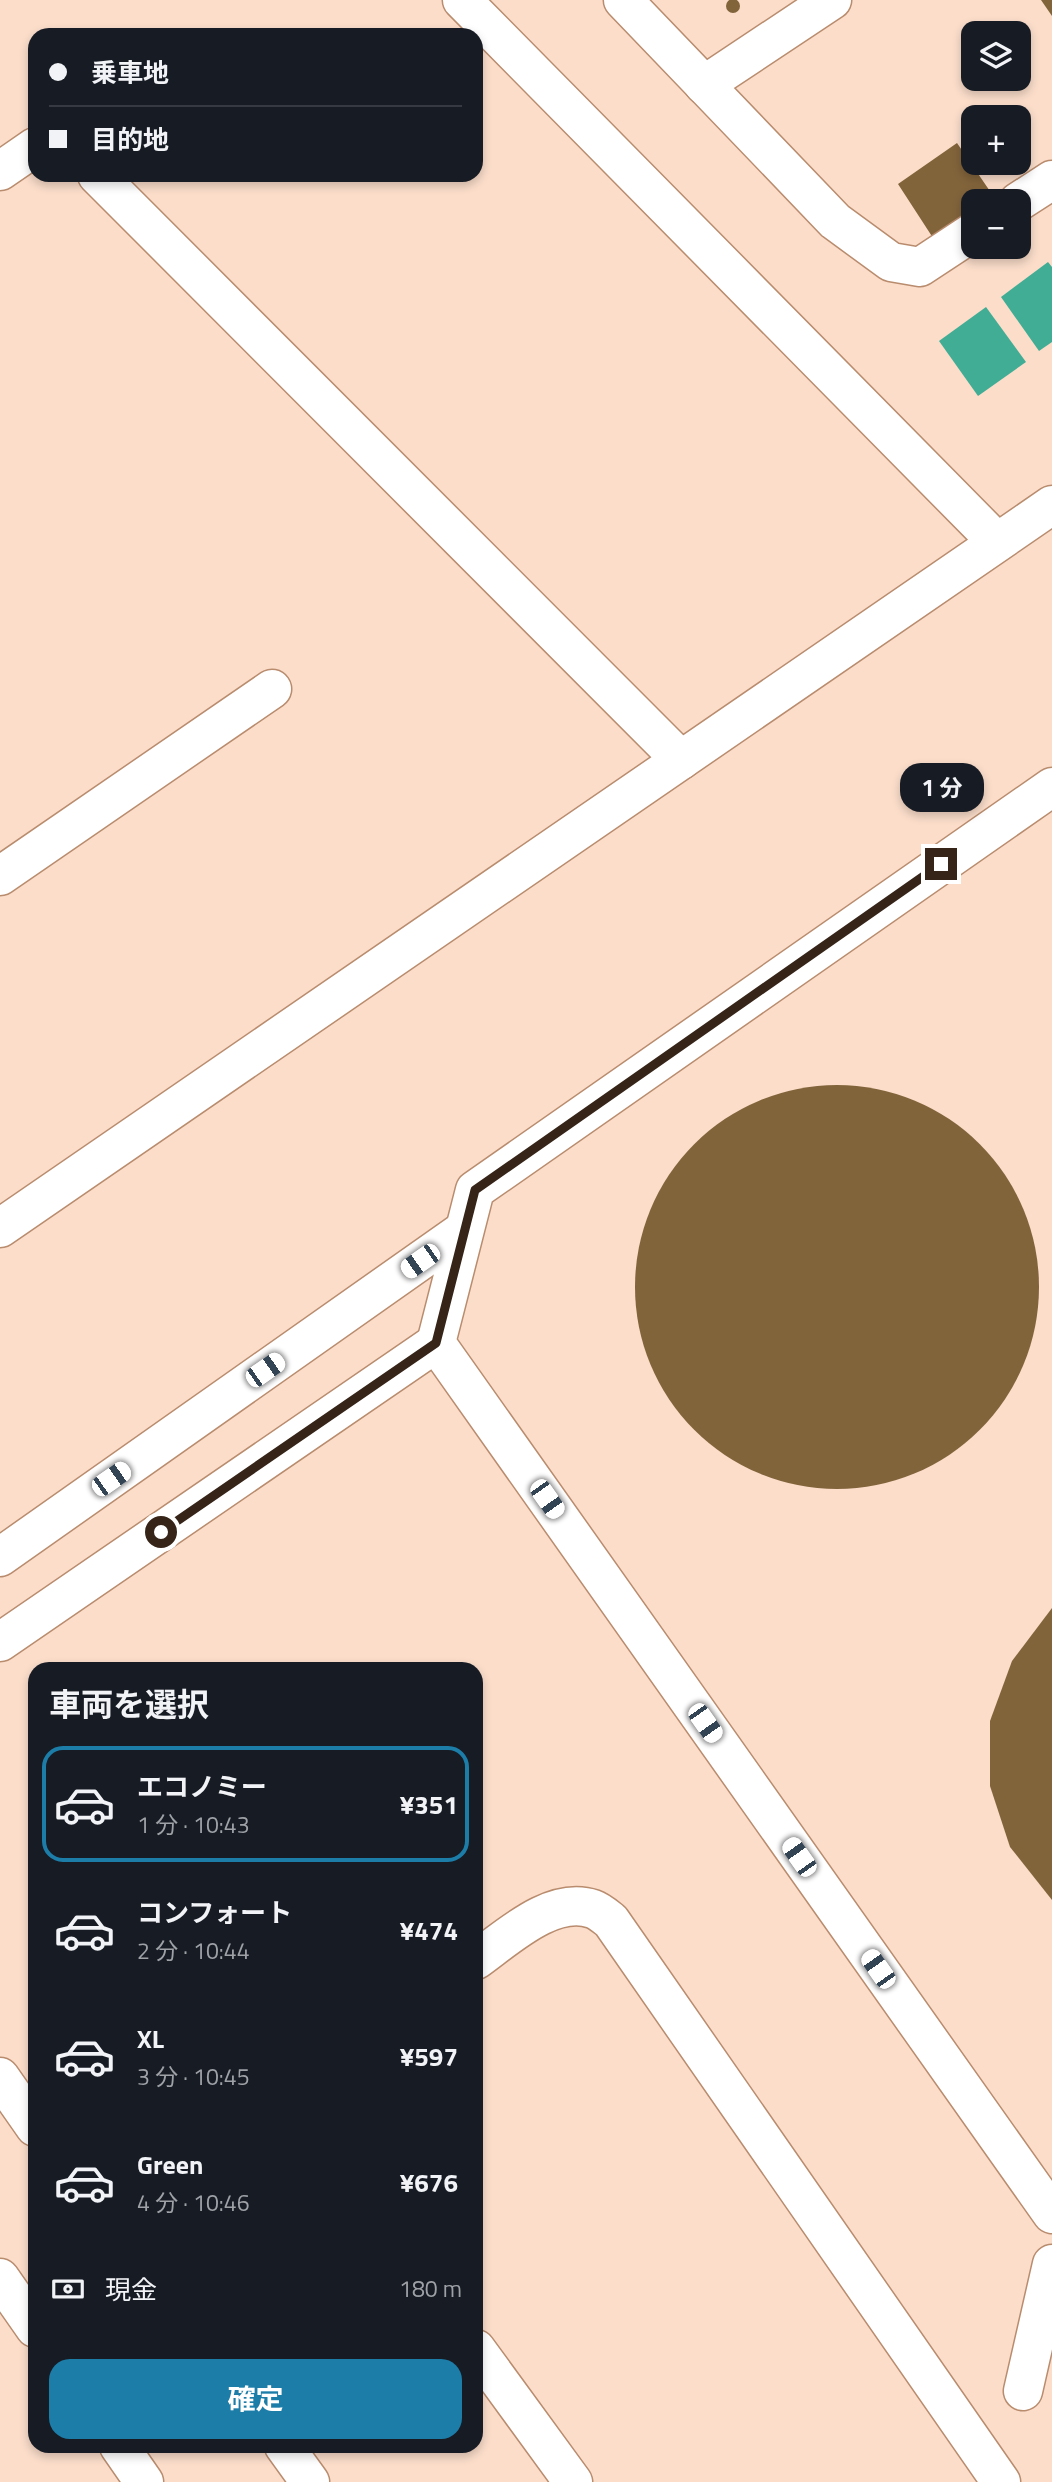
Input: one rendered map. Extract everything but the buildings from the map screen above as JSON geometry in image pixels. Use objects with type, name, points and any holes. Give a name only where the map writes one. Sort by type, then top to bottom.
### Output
[{"type":"lane","points":[[462,0],[998,542]]},
{"type":"lane","points":[[623,0],[835,221],[891,262],[920,267],[961,240]]},
{"type":"lane","points":[[704,85],[832,0]]},
{"type":"lane","points":[[0,172],[28,152]]},
{"type":"lane","points":[[1031,194],[1052,180]]},
{"type":"lane","points":[[104,182],[681,760]]},
{"type":"lane","points":[[0,1228],[1052,505]]},
{"type":"lane","points":[[0,876],[272,690]]},
{"type":"lane","points":[[0,1642],[436,1343],[475,1190],[1052,786]]},
{"type":"lane","points":[[0,1557],[464,1230]]},
{"type":"lane","points":[[436,1343],[1052,2214]]},
{"type":"lane","points":[[483,1955],[544,1913],[568,1906],[594,1909],[611,1921],[1001,2482]]},
{"type":"lane","points":[[0,2077],[28,2117]]},
{"type":"lane","points":[[1023,2391],[1052,2264]]},
{"type":"lane","points":[[0,2278],[28,2318]]},
{"type":"lane","points":[[483,2359],[573,2482]]},
{"type":"lane","points":[[124,2453],[144,2482]]},
{"type":"lane","points":[[289,2453],[310,2482]]},
{"type":"water","points":[[1048,262],[1052,267],[1052,342],[1039,351],[1001,297]]},
{"type":"water","points":[[986,307],[1026,362],[978,396],[939,341]]},
{"type":"route","points":[[161,1532],[436,1343],[475,1190],[941,864]]}]
